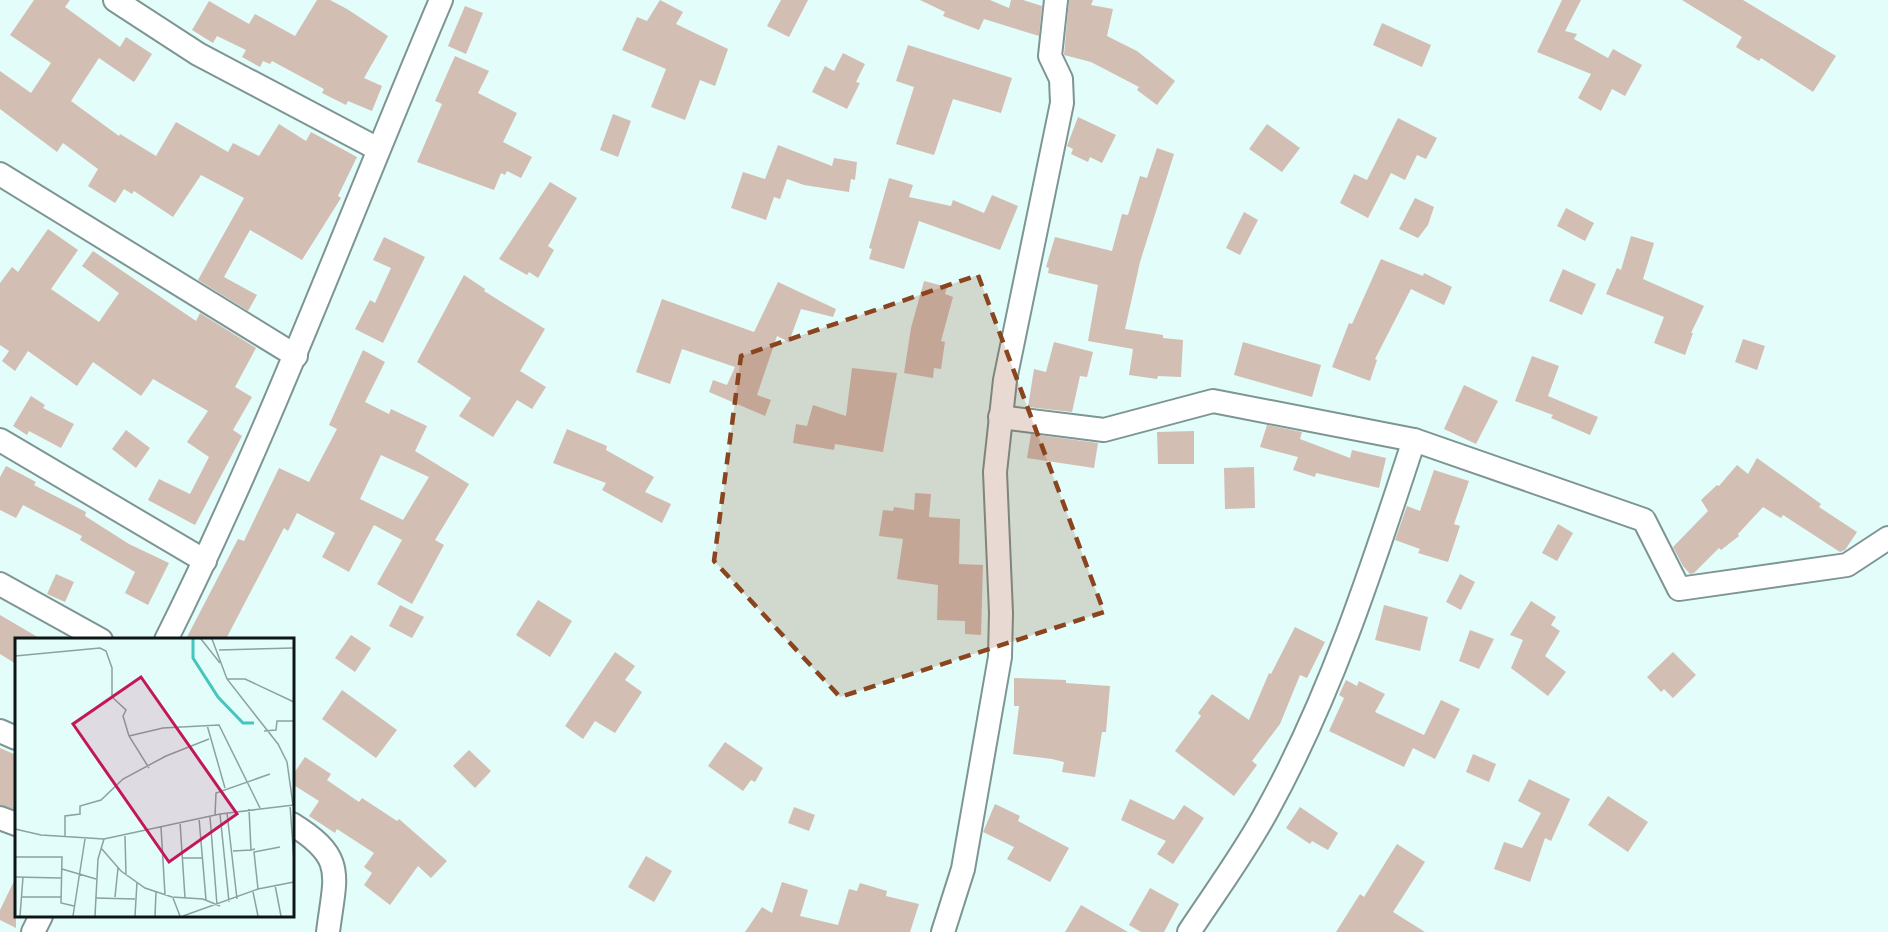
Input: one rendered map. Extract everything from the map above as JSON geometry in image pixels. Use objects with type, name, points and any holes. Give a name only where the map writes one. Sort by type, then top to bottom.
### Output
[{"type":"street","points":[[115,0],[198,54],[378,148]]},
{"type":"street","points":[[166,638],[205,561],[296,356],[378,148],[441,0]]},
{"type":"street","points":[[943,932],[963,869],[999,657],[1001,613],[995,472],[999,417],[1062,103],[1060,79],[1050,56],[1056,0]]},
{"type":"street","points":[[0,174],[296,356]]},
{"type":"street","points":[[999,417],[1104,430],[1213,401],[1414,440],[1644,520],[1679,589],[1847,565],[1888,538]]},
{"type":"street","points":[[0,440],[205,561]]},
{"type":"street","points":[[1189,932],[1261,823],[1327,684],[1375,561],[1414,440]]},
{"type":"street","points":[[0,584],[99,638]]},
{"type":"street","points":[[0,731],[15,738]]},
{"type":"street","points":[[0,818],[15,824]]},
{"type":"street","points":[[294,825],[325,847],[335,873],[328,932]]},
{"type":"street","points":[[33,932],[40,917]]},
{"type":"highlighted area","points":[[978,275],[1104,612],[840,697],[714,561],[741,356]]},
{"type":"building","points":[[34,0],[70,0],[65,7],[120,47],[126,37],[152,54],[134,82],[99,58],[71,101],[119,136],[120,134],[156,156],[176,122],[228,152],[233,143],[259,156],[279,124],[306,141],[311,132],[357,157],[338,196],[341,198],[302,260],[250,230],[224,277],[257,295],[248,311],[198,280],[244,198],[201,175],[173,217],[134,191],[132,194],[124,189],[115,203],[88,186],[98,169],[63,143],[57,152],[0,109],[0,71],[31,93],[51,63],[10,35]]},
{"type":"building","points":[[317,0],[330,0],[388,36],[364,78],[382,86],[372,111],[348,101],[346,105],[322,93],[324,89],[272,61],[270,64],[263,61],[260,67],[242,57],[246,50],[217,36],[213,43],[192,30],[209,1],[249,24],[255,14],[295,36]]},
{"type":"building","points":[[660,0],[683,12],[676,24],[728,49],[715,86],[700,80],[685,120],[651,107],[666,69],[622,50],[637,17],[647,21]]},
{"type":"building","points":[[781,0],[808,0],[789,37],[767,26]]},
{"type":"building","points":[[920,0],[990,0],[1009,8],[1011,0],[1023,0],[1042,6],[1039,36],[984,19],[979,30],[943,16],[945,12]]},
{"type":"building","points":[[1069,0],[1093,0],[1091,5],[1113,9],[1107,36],[1137,51],[1175,81],[1157,105],[1137,90],[1139,87],[1091,62],[1064,55]]},
{"type":"building","points":[[1562,0],[1581,0],[1565,31],[1577,34],[1574,39],[1608,58],[1613,49],[1642,65],[1625,96],[1612,89],[1601,111],[1578,98],[1591,74],[1537,52]]},
{"type":"building","points":[[1682,0],[1743,0],[1836,56],[1813,92],[1761,58],[1759,61],[1736,47],[1742,37]]},
{"type":"building","points":[[465,6],[483,13],[466,54],[448,46]]},
{"type":"building","points":[[1382,23],[1431,45],[1422,67],[1373,45]]},
{"type":"building","points":[[908,45],[1012,78],[1001,113],[953,99],[934,155],[896,144],[914,87],[896,81]]},
{"type":"building","points":[[843,53],[865,64],[856,82],[860,83],[847,109],[812,92],[825,66],[834,71]]},
{"type":"building","points":[[455,56],[489,71],[478,93],[517,113],[503,142],[532,157],[521,178],[507,171],[505,175],[501,173],[494,190],[417,162],[442,104],[435,101]]},
{"type":"building","points":[[613,114],[631,121],[618,157],[600,150]]},
{"type":"building","points":[[1078,117],[1116,135],[1102,163],[1090,157],[1088,162],[1071,154],[1073,149],[1067,146]]},
{"type":"building","points":[[1398,118],[1437,138],[1426,159],[1417,155],[1405,180],[1391,173],[1368,218],[1340,203],[1354,174],[1367,180]]},
{"type":"building","points":[[1267,124],[1300,148],[1282,172],[1249,149]]},
{"type":"building","points":[[778,145],[832,166],[834,158],[857,162],[855,180],[851,179],[849,192],[804,185],[787,179],[780,199],[774,197],[766,220],[731,208],[743,172],[765,179]]},
{"type":"building","points":[[1157,148],[1174,154],[1140,262],[1125,329],[1183,340],[1181,377],[1158,376],[1157,379],[1129,375],[1133,349],[1088,341],[1098,285],[1048,273],[1049,268],[1046,267],[1055,237],[1112,251],[1122,214],[1128,215],[1140,176],[1147,178]]},
{"type":"building","points":[[889,178],[913,185],[909,197],[951,206],[953,200],[984,213],[992,195],[1018,206],[1000,250],[919,221],[904,269],[869,259],[872,249],[869,248]]},
{"type":"building","points":[[550,182],[577,198],[548,246],[554,250],[538,278],[529,272],[527,275],[499,259]]},
{"type":"building","points":[[1415,198],[1434,207],[1428,225],[1418,238],[1399,229]]},
{"type":"building","points":[[1566,208],[1594,223],[1585,241],[1557,226]]},
{"type":"building","points":[[1244,212],[1258,220],[1240,255],[1226,248]]},
{"type":"building","points":[[48,229],[78,250],[51,289],[99,322],[119,293],[82,266],[93,251],[196,321],[200,313],[256,348],[235,387],[252,397],[233,430],[242,436],[195,525],[148,500],[159,479],[190,494],[209,457],[187,442],[208,411],[153,379],[141,396],[93,362],[77,386],[28,351],[15,371],[2,361],[9,351],[0,345],[0,283],[12,267],[18,272]]},
{"type":"building","points":[[1631,236],[1654,243],[1643,279],[1704,306],[1691,333],[1693,333],[1685,355],[1654,343],[1664,317],[1606,294],[1617,268],[1621,270]]},
{"type":"building","points":[[384,237],[425,257],[383,343],[355,329],[370,300],[375,303],[391,268],[373,260]]},
{"type":"building","points":[[1381,259],[1423,276],[1424,273],[1452,287],[1444,305],[1411,289],[1375,359],[1377,360],[1370,381],[1332,367],[1349,323],[1352,324]]},
{"type":"building","points":[[1563,269],[1596,284],[1582,315],[1549,301]]},
{"type":"building","points":[[464,275],[485,289],[484,291],[545,329],[520,371],[546,387],[532,409],[517,400],[493,437],[459,416],[471,398],[417,362]]},
{"type":"building","points":[[924,281],[947,287],[945,294],[953,297],[941,341],[945,342],[941,369],[934,368],[933,378],[904,373],[911,328]]},
{"type":"building","points":[[778,282],[836,309],[833,317],[801,309],[789,342],[777,336],[757,395],[771,400],[765,416],[709,392],[713,380],[727,385],[735,367],[682,349],[670,384],[636,372],[662,299],[754,332]]},
{"type":"building","points":[[1743,339],[1765,346],[1757,370],[1735,362]]},
{"type":"building","points":[[1054,342],[1093,352],[1087,377],[1080,376],[1072,412],[1028,407],[1034,369],[1046,372]]},
{"type":"building","points":[[1243,342],[1321,365],[1312,397],[1234,375]]},
{"type":"building","points":[[363,350],[385,362],[365,402],[389,414],[391,409],[427,426],[415,451],[469,484],[435,540],[444,545],[412,604],[377,584],[402,540],[374,525],[349,572],[322,557],[335,533],[297,513],[288,531],[284,528],[227,638],[187,638],[238,539],[244,541],[279,468],[309,482],[337,429],[329,425]],"holes":[[[381,455],[429,477],[403,520],[360,499]]]},
{"type":"building","points":[[1532,356],[1559,366],[1548,396],[1598,417],[1590,435],[1551,418],[1553,415],[1515,401]]},
{"type":"building","points":[[852,368],[897,373],[883,452],[835,444],[834,450],[793,443],[796,424],[807,426],[813,405],[846,416]]},
{"type":"building","points":[[1464,385],[1498,401],[1476,444],[1444,429]]},
{"type":"building","points":[[31,396],[45,405],[43,408],[74,424],[61,448],[29,431],[27,435],[13,426]]},
{"type":"building","points":[[1267,425],[1302,432],[1300,439],[1350,458],[1352,450],[1386,458],[1379,488],[1316,473],[1315,477],[1293,470],[1298,457],[1260,447]]},
{"type":"building","points":[[567,429],[607,446],[606,450],[654,477],[645,492],[671,504],[662,523],[602,490],[606,483],[553,463]]},
{"type":"building","points":[[126,430],[150,448],[136,468],[112,449]]},
{"type":"building","points":[[1194,431],[1194,464],[1158,464],[1157,432]]},
{"type":"building","points":[[1031,434],[1098,443],[1094,468],[1027,458]]},
{"type":"building","points":[[1757,458],[1821,504],[1819,507],[1857,532],[1845,550],[1840,552],[1783,515],[1781,518],[1763,507],[1738,534],[1739,536],[1721,550],[1719,548],[1694,573],[1690,574],[1673,547],[1708,511],[1701,500],[1717,485],[1719,486],[1737,465],[1748,474]]},
{"type":"building","points":[[6,466],[36,482],[34,485],[86,512],[85,516],[129,544],[169,563],[148,605],[125,593],[135,572],[80,540],[82,536],[23,505],[16,518],[0,510],[0,477]]},
{"type":"building","points":[[1254,467],[1255,508],[1225,509],[1224,468]]},
{"type":"building","points":[[1434,470],[1469,481],[1454,524],[1460,526],[1448,562],[1418,553],[1420,549],[1395,540],[1407,506],[1420,511]]},
{"type":"building","points":[[915,493],[931,494],[929,517],[960,519],[959,564],[983,565],[981,635],[965,634],[965,621],[937,620],[938,585],[897,579],[903,539],[879,536],[883,510],[893,511],[894,507],[914,510]]},
{"type":"building","points":[[1558,524],[1573,533],[1557,561],[1542,553]]},
{"type":"building","points":[[56,574],[74,582],[65,602],[47,594]]},
{"type":"building","points":[[1460,574],[1475,582],[1461,610],[1446,602]]},
{"type":"building","points":[[538,600],[572,621],[550,657],[516,635]]},
{"type":"building","points":[[1531,601],[1556,617],[1551,625],[1560,631],[1545,656],[1566,672],[1548,696],[1511,668],[1523,640],[1510,635]]},
{"type":"building","points":[[400,605],[424,617],[412,638],[389,626]]},
{"type":"building","points":[[1384,605],[1428,617],[1420,651],[1375,640]]},
{"type":"building","points":[[0,615],[39,638],[15,638],[15,663],[0,654]]},
{"type":"building","points":[[1295,627],[1325,642],[1307,678],[1300,675],[1280,724],[1252,761],[1257,765],[1234,796],[1175,751],[1201,716],[1198,713],[1212,694],[1249,720],[1269,673],[1271,674]]},
{"type":"building","points":[[1470,630],[1494,639],[1479,669],[1459,661]]},
{"type":"building","points":[[351,635],[371,648],[355,672],[335,658]]},
{"type":"building","points":[[615,652],[635,666],[625,680],[642,692],[615,733],[595,721],[583,739],[565,726]]},
{"type":"building","points":[[1673,652],[1696,675],[1673,698],[1664,689],[1661,692],[1647,677]]},
{"type":"building","points":[[1014,678],[1066,680],[1066,683],[1110,686],[1106,732],[1102,732],[1095,777],[1062,772],[1064,762],[1013,754],[1019,706],[1014,706]]},
{"type":"building","points":[[1346,680],[1357,686],[1359,681],[1385,694],[1375,712],[1424,735],[1441,700],[1460,709],[1435,759],[1413,748],[1404,767],[1329,731],[1344,698],[1339,695]]},
{"type":"building","points":[[342,690],[397,730],[376,758],[322,719]]},
{"type":"building","points":[[725,742],[763,768],[755,782],[751,780],[743,791],[708,766]]},
{"type":"building","points":[[0,748],[15,755],[15,810],[0,805]]},
{"type":"building","points":[[469,750],[491,771],[475,788],[453,766]]},
{"type":"building","points":[[1473,754],[1496,764],[1489,782],[1466,772]]},
{"type":"building","points":[[305,757],[331,774],[327,780],[359,802],[362,798],[397,821],[399,819],[447,861],[431,878],[418,866],[390,905],[364,885],[372,873],[364,867],[374,853],[337,829],[335,833],[309,816],[319,801],[294,785],[294,773]]},
{"type":"building","points":[[1529,779],[1570,799],[1551,841],[1545,838],[1530,882],[1494,869],[1504,842],[1522,848],[1541,813],[1518,801]]},
{"type":"building","points":[[1608,796],[1648,822],[1628,852],[1588,825]]},
{"type":"building","points":[[1130,799],[1174,820],[1184,805],[1204,818],[1173,864],[1157,854],[1166,841],[1121,820]]},
{"type":"building","points":[[995,804],[1020,816],[1018,821],[1069,848],[1050,882],[1007,859],[1014,847],[983,832]]},
{"type":"building","points":[[794,807],[815,815],[809,831],[788,823]]},
{"type":"building","points":[[1300,807],[1338,833],[1328,850],[1312,841],[1310,844],[1286,828]]},
{"type":"building","points":[[1397,844],[1425,862],[1393,912],[1425,932],[1336,932],[1360,894],[1364,897]]},
{"type":"building","points":[[646,856],[672,871],[654,902],[628,887]]},
{"type":"building","points":[[15,879],[16,928],[0,920],[0,910]]},
{"type":"building","points":[[782,882],[808,890],[800,916],[838,925],[849,889],[857,891],[860,883],[887,891],[886,896],[919,904],[910,932],[745,932],[762,907],[772,913]]},
{"type":"building","points":[[1150,888],[1179,904],[1164,932],[1141,932],[1129,925]]},
{"type":"building","points":[[1081,905],[1128,932],[1065,932]]}]
